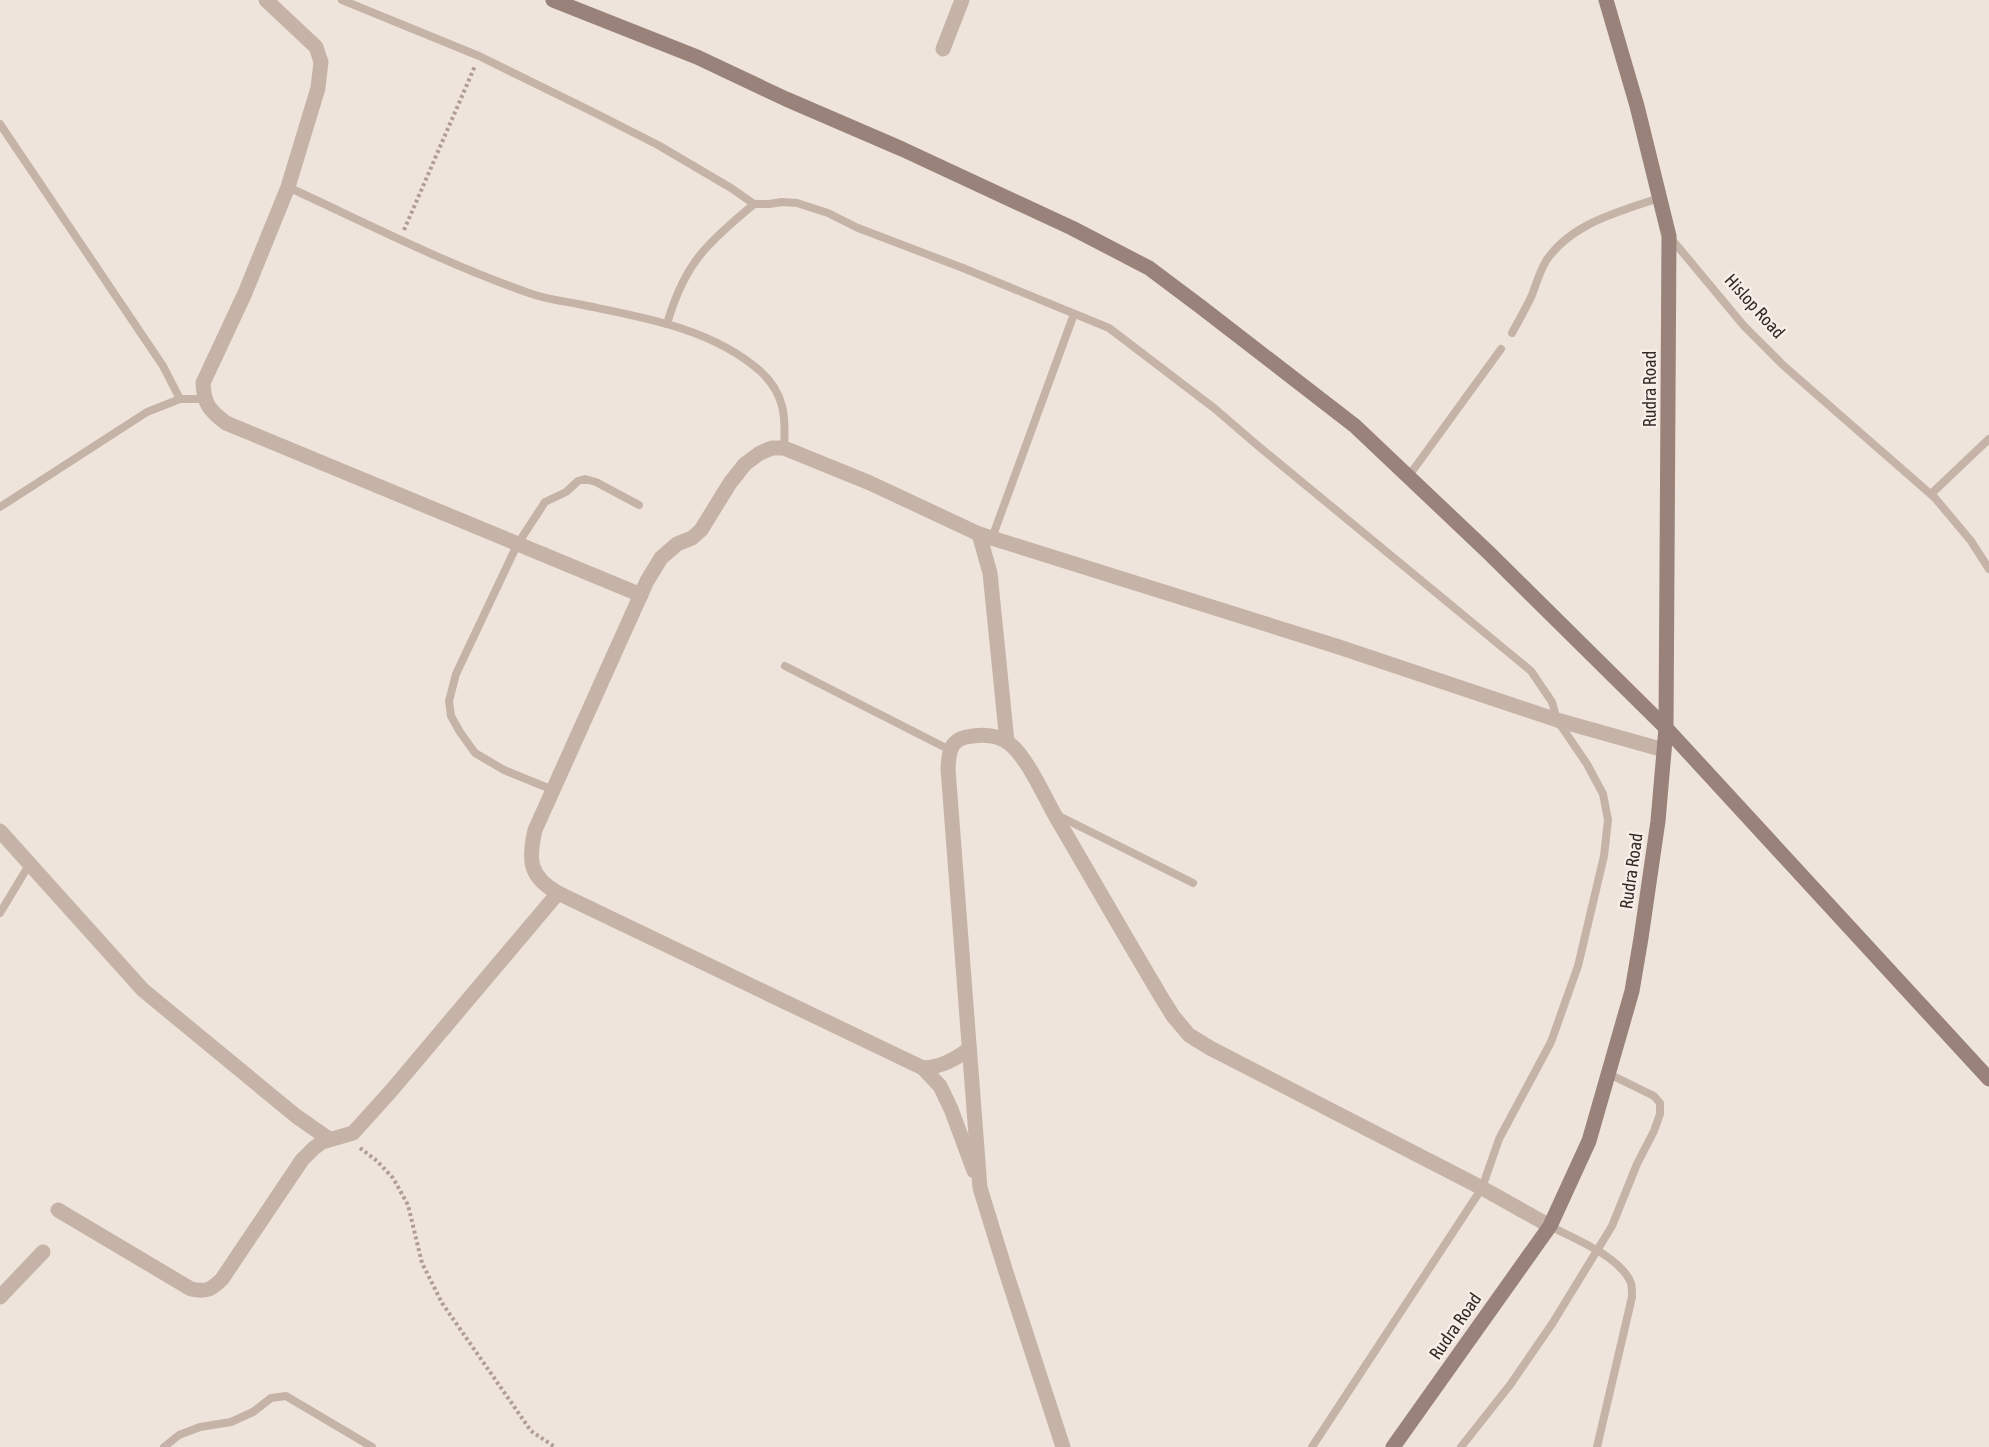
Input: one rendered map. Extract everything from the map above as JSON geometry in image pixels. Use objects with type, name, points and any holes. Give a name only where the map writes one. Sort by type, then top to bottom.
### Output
[{"type":"street","points":[[266,0],[316,47],[321,62],[318,88],[288,187],[246,293],[203,383],[204,399],[215,415],[226,423],[641,595]]},
{"type":"street","points":[[553,0],[697,57],[786,99],[902,149],[1072,228],[1149,268],[1355,426],[1489,553],[1666,728],[1989,1079]]},
{"type":"street","points":[[943,49],[962,0]]},
{"type":"street","name":"Hislop Road","points":[[1606,0],[1637,106],[1669,236]]},
{"type":"street","name":"Rudra Road","points":[[1394,1447],[1550,1226],[1588,1141],[1632,991],[1658,821],[1666,728],[1669,236]]},
{"type":"street","points":[[1063,1447],[980,1188],[951,1109],[940,1086],[922,1068],[543,885],[531,863],[530,851],[535,830],[552,790],[641,595],[661,558],[701,530],[730,483],[745,464],[760,453],[772,448],[784,448],[870,483],[985,536],[1328,644],[1557,720],[1664,750]]},
{"type":"street","points":[[985,536],[1007,742]]},
{"type":"street","points":[[980,1188],[948,769],[953,744],[960,738],[972,736],[1000,737],[1019,754],[1160,995],[1173,1016],[1189,1035],[1550,1226]]},
{"type":"street","points":[[0,831],[143,990],[296,1116],[329,1139]]},
{"type":"street","points":[[58,1210],[191,1289],[203,1292],[212,1289],[222,1279],[302,1160],[314,1148],[329,1139],[353,1133],[558,893]]},
{"type":"street","points":[[922,1068],[935,1067],[955,1060],[969,1049]]},
{"type":"street","points":[[0,1297],[43,1252]]},
{"type":"lane","points":[[342,0],[479,56],[658,145],[754,204],[797,203],[828,213],[858,228],[1109,328],[1214,408],[1531,671],[1552,702],[1557,720],[1587,764],[1603,794],[1608,820],[1604,856],[1578,966],[1555,1031],[1499,1139],[1482,1188],[1312,1447]]},
{"type":"lane","points":[[0,124],[163,366],[180,399]]},
{"type":"lane","points":[[288,187],[482,276],[532,295],[645,317],[731,350],[760,371],[774,387],[784,408],[784,448]]},
{"type":"lane","points":[[1512,333],[1527,306],[1545,262],[1556,249],[1576,231],[1599,219],[1659,198]]},
{"type":"lane","points":[[667,324],[673,304],[691,269],[707,246],[754,204]]},
{"type":"lane","name":"Hislop Road","points":[[1669,236],[1744,326],[1784,366],[1930,494],[1971,541],[1989,568]]},
{"type":"lane","points":[[985,536],[1074,314]]},
{"type":"lane","points":[[1408,477],[1501,349]]},
{"type":"lane","points":[[0,507],[147,412],[180,399],[204,399]]},
{"type":"lane","points":[[1930,494],[1989,439]]},
{"type":"lane","points":[[552,790],[504,770],[476,753],[451,716],[449,701],[456,674],[517,545],[545,502],[585,479],[596,482],[639,505]]},
{"type":"lane","points":[[785,666],[950,750]]},
{"type":"lane","points":[[1054,813],[1193,883]]},
{"type":"lane","points":[[0,913],[29,865]]},
{"type":"lane","points":[[1461,1447],[1510,1385],[1546,1333],[1612,1226],[1660,1114],[1660,1103],[1654,1096],[1609,1074]]},
{"type":"lane","points":[[1550,1226],[1605,1255],[1625,1273],[1632,1284],[1632,1297],[1597,1447]]},
{"type":"lane","points":[[164,1447],[178,1435],[200,1427],[231,1422],[253,1412],[271,1398],[286,1396],[372,1447]]},
{"type":"path","points":[[400,239],[479,56]]},
{"type":"path","points":[[345,1136],[377,1161],[393,1178],[408,1205],[422,1263],[442,1303],[531,1431],[555,1447]]}]
